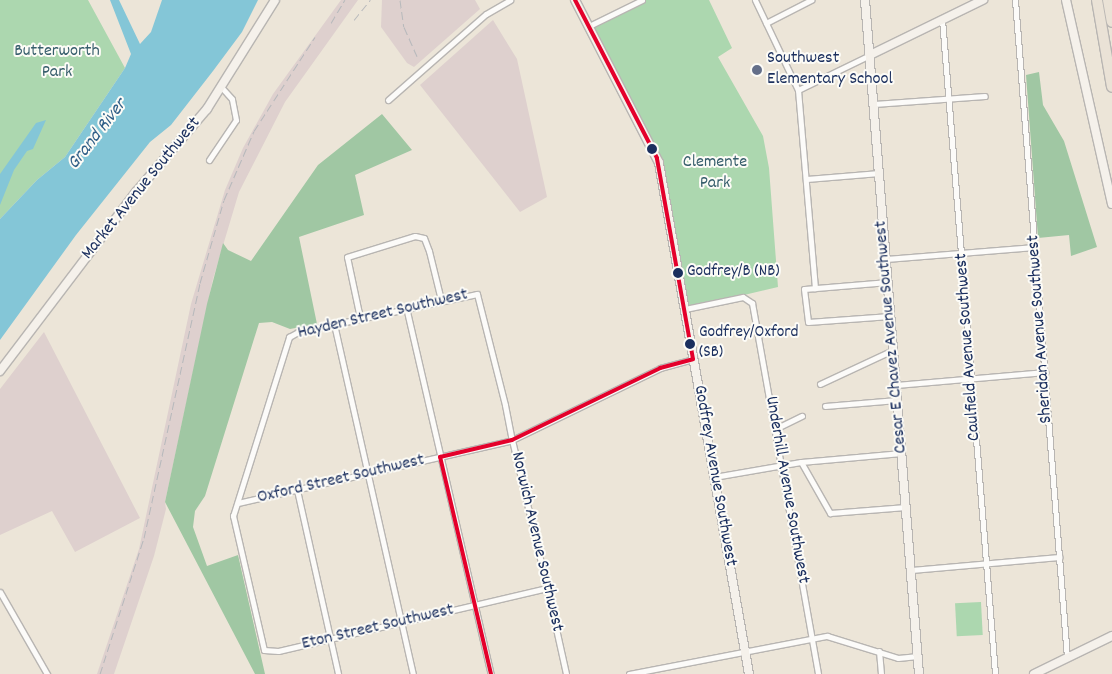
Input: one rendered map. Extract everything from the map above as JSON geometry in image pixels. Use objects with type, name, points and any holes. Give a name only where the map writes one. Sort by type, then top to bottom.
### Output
[{"type":"highway","points":[[1090,0],[1110,72]]},
{"type":"highway","points":[[1097,0],[1112,86]]},
{"type":"highway","points":[[1108,0],[1112,22]]},
{"type":"main road","name":"Market Avenue Southwest","points":[[0,372],[136,192],[222,88],[275,0]]},
{"type":"main road","name":"Godfrey Avenue Southwest","points":[[575,0],[657,158],[749,674]]},
{"type":"main road","name":"Cesar E Chavez Avenue Southwest","points":[[865,0],[919,674]]},
{"type":"main road","points":[[870,55],[983,0]]},
{"type":"main road","points":[[1066,0],[1112,204]]},
{"type":"main road","points":[[1034,674],[1111,640]]},
{"type":"street","points":[[388,100],[486,14],[510,0]]},
{"type":"street","points":[[589,26],[642,0]]},
{"type":"street","points":[[755,0],[798,90],[815,288]]},
{"type":"street","points":[[766,23],[811,0]]},
{"type":"street","name":"Sheridan Avenue Southwest","points":[[1015,0],[1067,658]]},
{"type":"street","name":"Caulfield Avenue Southwest","points":[[942,19],[996,674]]},
{"type":"street","points":[[798,90],[870,55]]},
{"type":"street","points":[[209,160],[236,120],[232,98],[222,88]]},
{"type":"street","points":[[874,104],[985,96]]},
{"type":"street","points":[[806,179],[880,173]]},
{"type":"street","points":[[360,318],[347,257],[415,236],[424,238],[440,300]]},
{"type":"street","points":[[886,259],[1035,247]]},
{"type":"street","points":[[888,282],[804,289],[808,322],[890,316]]},
{"type":"street","name":"Hayden Street Southwest","points":[[238,503],[289,337],[406,307],[477,294]]},
{"type":"street","name":"Norwich Avenue Southwest","points":[[477,294],[566,674]]},
{"type":"street","name":"Underhill Avenue Southwest","points":[[685,309],[743,297],[751,300],[818,674]]},
{"type":"street","points":[[406,307],[491,674]]},
{"type":"street","points":[[334,324],[403,622],[413,674]]},
{"type":"street","points":[[820,384],[894,350]]},
{"type":"street","name":"Oxford Street Southwest","points":[[238,503],[369,475],[512,440],[660,368],[694,359]]},
{"type":"street","points":[[896,384],[1045,372]]},
{"type":"street","points":[[826,406],[898,400]]},
{"type":"street","points":[[775,429],[802,416]]},
{"type":"street","points":[[714,477],[801,462],[902,453]]},
{"type":"street","points":[[801,462],[830,513],[906,507]]},
{"type":"street","points":[[297,490],[338,674]]},
{"type":"street","name":"Eton Street Southwest","points":[[238,503],[234,524],[260,643],[267,652],[331,639],[547,588]]},
{"type":"street","points":[[912,570],[1059,557]]},
{"type":"street","points":[[0,592],[47,674]]},
{"type":"street","points":[[629,674],[812,637],[841,638],[898,658],[918,656]]},
{"type":"street","points":[[879,651],[881,674]]},
{"type":"shaded area","points":[[341,0],[358,0],[285,102],[239,192],[213,279],[165,502],[166,509],[154,556],[114,674],[97,674],[139,549],[191,304],[225,190],[243,148],[273,94]]},
{"type":"shaded area","points":[[382,0],[475,0],[480,9],[414,67],[407,63],[381,27]]},
{"type":"shaded area","points":[[493,20],[517,59],[547,197],[520,212],[420,85]]},
{"type":"shaded area","points":[[44,332],[140,518],[75,552],[52,511],[0,535],[0,389]]},
{"type":"green space","name":"Butterworth Park","points":[[0,0],[88,0],[125,68],[65,157],[37,180],[0,219]]},
{"type":"green space","name":"Clemente Park","points":[[642,0],[709,0],[732,48],[718,57],[763,136],[769,168],[778,287],[685,309],[659,163],[589,26]]},
{"type":"green space","points":[[1039,72],[1043,105],[1064,141],[1097,247],[1071,256],[1069,235],[1038,238],[1026,75]]},
{"type":"green space","points":[[382,114],[412,150],[355,175],[364,215],[299,237],[317,324],[290,329],[272,322],[259,323],[205,496],[195,511],[193,527],[207,566],[238,555],[265,674],[255,674],[165,502],[207,304],[223,243],[228,250],[251,261],[318,165]]},
{"type":"green space","points":[[981,602],[983,635],[957,636],[955,603]]},
{"type":"water","name":"Grand River","points":[[110,0],[119,0],[140,44],[151,32],[162,0],[258,0],[242,32],[213,71],[171,125],[150,142],[76,235],[0,340],[0,219],[37,180],[65,157],[125,68],[131,54]]},
{"type":"water","points":[[46,120],[33,149],[27,151],[14,170],[0,205],[0,174],[36,123]]},
{"type":"railway","points":[[331,23],[345,0]]},
{"type":"railway","points":[[354,20],[370,0]]},
{"type":"railway","points":[[400,0],[404,27],[417,56]]},
{"type":"railway","points":[[100,674],[144,538],[200,283],[224,200],[254,131],[315,37]]},
{"type":"transit line","points":[[491,674],[440,457],[512,440],[660,368],[693,359],[657,158],[575,0]]},
{"type":"place","name":"Southwest Elementary School","points":[[757,70]]},
{"type":"place","name":"Godfrey/B (NB)","points":[[678,273]]},
{"type":"place","name":"Godfrey/Oxford (SB)","points":[[690,344]]}]
